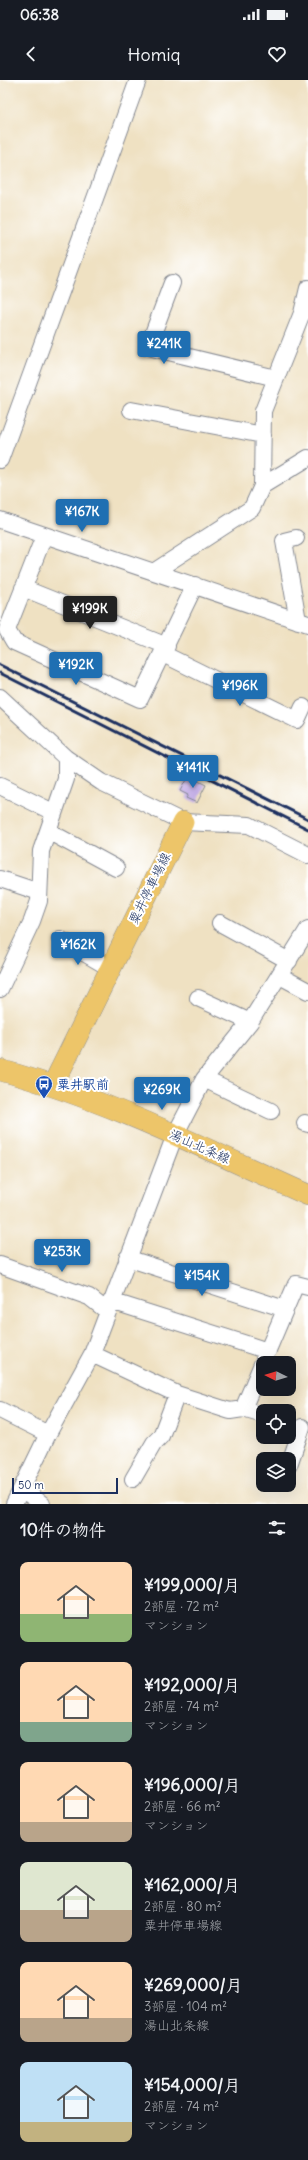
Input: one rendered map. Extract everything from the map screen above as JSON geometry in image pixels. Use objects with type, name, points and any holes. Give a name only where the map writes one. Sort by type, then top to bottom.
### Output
[{"type":"main road","name":"粟井停車場線","points":[[53,1085],[183,822]]},
{"type":"main road","name":"湯山北条線","points":[[0,1070],[53,1085],[108,1106],[308,1195]]},
{"type":"street","points":[[0,460],[138,80]]},
{"type":"street","points":[[172,283],[148,347],[276,378]]},
{"type":"street","points":[[155,571],[252,508],[262,486],[263,411],[302,312],[308,288]]},
{"type":"street","points":[[131,410],[263,435]]},
{"type":"street","points":[[262,486],[308,458]]},
{"type":"street","points":[[0,520],[44,536],[155,571],[303,623]]},
{"type":"street","points":[[44,536],[7,630],[14,642],[140,699],[165,650],[195,585]]},
{"type":"street","points":[[296,538],[284,541],[303,623]]},
{"type":"street","points":[[24,588],[165,650],[296,720],[303,707]]},
{"type":"street","points":[[1,700],[66,758],[101,782],[183,822],[249,825],[308,855]]},
{"type":"street","points":[[1,983],[32,921],[39,901],[41,851],[53,812],[66,779],[66,758]]},
{"type":"street","points":[[0,786],[53,812]]},
{"type":"street","points":[[48,831],[116,868]]},
{"type":"street","points":[[0,879],[39,892]]},
{"type":"street","points":[[220,923],[289,962]]},
{"type":"street","points":[[14,1504],[48,1434],[92,1354],[127,1258],[175,1135],[204,1079],[250,1022],[289,962],[308,929]]},
{"type":"street","points":[[60,940],[110,968]]},
{"type":"street","points":[[280,976],[308,991]]},
{"type":"street","points":[[198,998],[250,1022]]},
{"type":"street","points":[[204,1079],[271,1110]]},
{"type":"street","points":[[127,1258],[285,1309]]},
{"type":"street","points":[[0,1265],[109,1306],[268,1351]]},
{"type":"street","points":[[243,1409],[296,1284],[308,1287]]},
{"type":"street","points":[[92,1354],[177,1394],[230,1412],[243,1409],[256,1413]]},
{"type":"street","points":[[133,1479],[154,1443],[161,1436],[177,1394]]},
{"type":"street","points":[[0,1410],[48,1434]]},
{"type":"street","points":[[293,1452],[300,1427]]},
{"type":"street","points":[[22,1489],[42,1504]]},
{"type":"building","points":[[188,776],[206,785],[197,803],[186,798],[188,795],[180,791]]},
{"type":"railway","points":[[0,665],[308,819]]},
{"type":"railway","points":[[0,673],[308,829]]},
{"type":"place","name":"粟井駅前","points":[[44,1099]]}]
